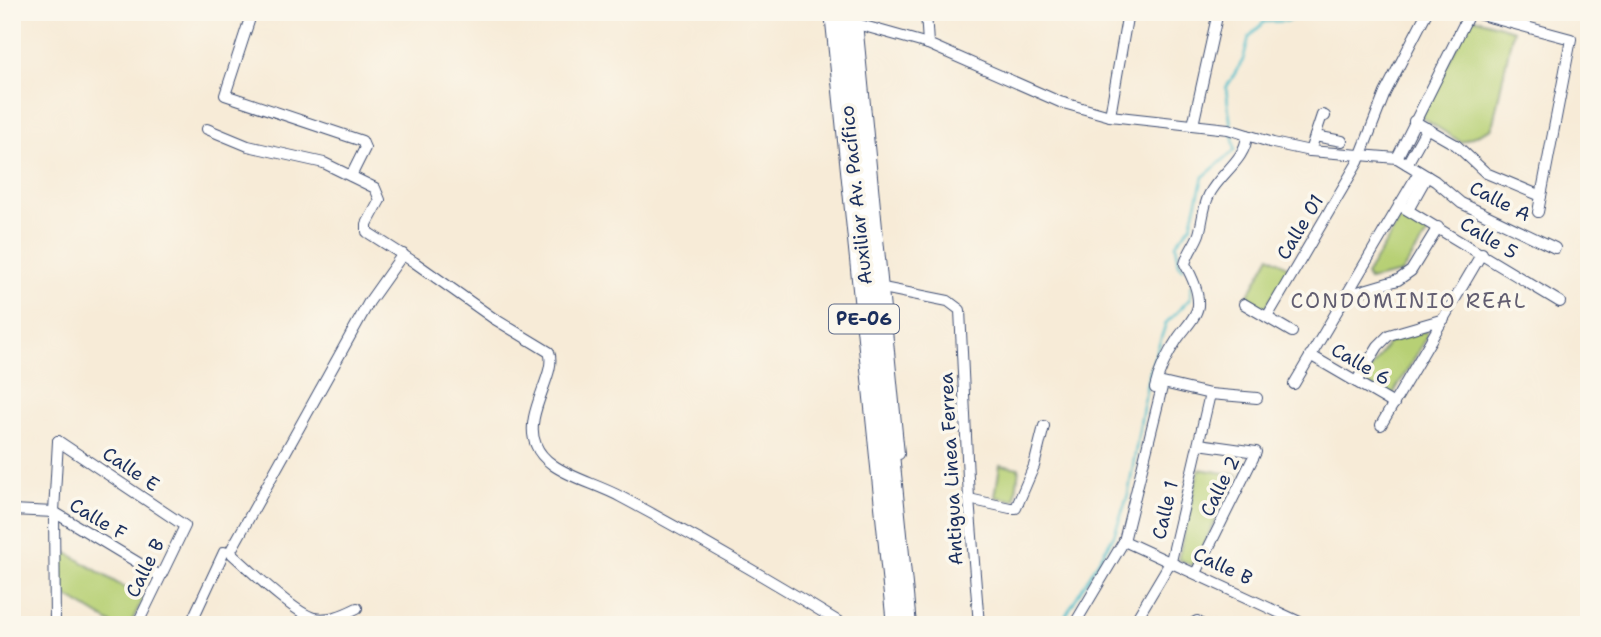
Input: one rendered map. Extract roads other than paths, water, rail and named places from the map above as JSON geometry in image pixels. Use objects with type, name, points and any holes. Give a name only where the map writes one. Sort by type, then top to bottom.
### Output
[{"type":"main road","name":"PE-06","points":[[833,12],[895,625]]},
{"type":"main road","name":"PE-06","points":[[852,18],[880,287],[908,625]]},
{"type":"street","points":[[252,12],[225,95],[362,141],[365,148],[351,176]]},
{"type":"street","points":[[926,12],[928,44]]},
{"type":"street","points":[[1110,116],[1128,12]]},
{"type":"street","points":[[1193,125],[1218,12]]},
{"type":"street","name":"Calle 01","points":[[1267,317],[1362,155],[1388,88],[1427,12]]},
{"type":"street","points":[[852,18],[928,44],[1060,102],[1110,116],[1228,129],[1310,151],[1397,159],[1470,12],[1571,39],[1538,212]]},
{"type":"street","points":[[1310,151],[1322,115],[1325,116]]},
{"type":"street","points":[[1414,121],[1456,145],[1486,173],[1541,196]]},
{"type":"street","points":[[1407,164],[1427,128]]},
{"type":"street","points":[[208,129],[256,148],[324,163],[375,188],[380,200],[366,226],[367,232],[403,254],[493,318],[549,352],[552,364],[537,403],[533,435],[537,448],[550,463],[618,495],[844,625]]},
{"type":"street","points":[[1155,388],[1158,375],[1198,308],[1198,295],[1193,278],[1185,264],[1191,246],[1198,236],[1207,198],[1237,160],[1247,142],[1243,134]]},
{"type":"street","points":[[1315,136],[1342,141]]},
{"type":"street","name":"Calle A","points":[[1397,159],[1423,174],[1461,203],[1555,248]]},
{"type":"street","points":[[1294,384],[1344,296],[1423,174]]},
{"type":"street","name":"Calle 5","points":[[1403,207],[1560,302]]},
{"type":"street","points":[[1344,296],[1398,281],[1412,271],[1438,227]]},
{"type":"street","points":[[1381,425],[1482,253]]},
{"type":"street","points":[[357,608],[338,617],[313,618],[298,610],[230,552],[369,302],[403,254]]},
{"type":"street","name":"Antigua Linea Ferrea","points":[[880,287],[948,300],[960,310],[968,499],[979,625]]},
{"type":"street","name":"Auxiliar Av. Pacífico","points":[[880,287],[916,625]]},
{"type":"street","points":[[1244,304],[1292,332]]},
{"type":"street","points":[[1356,382],[1378,346],[1389,335],[1444,319]]},
{"type":"street","name":"Calle 6","points":[[1310,355],[1394,404]]},
{"type":"street","points":[[1074,625],[1124,541],[1163,383],[1210,394],[1256,397]]},
{"type":"street","name":"Calle 1","points":[[1133,625],[1171,561],[1210,394]]},
{"type":"street","points":[[968,499],[1010,509],[1019,504],[1034,466],[1044,426]]},
{"type":"street","name":"Calle E","points":[[54,512],[58,441],[184,526]]},
{"type":"street","name":"Calle 2","points":[[1196,573],[1256,452],[1199,444]]},
{"type":"street","name":"Calle F","points":[[12,510],[54,512],[160,576]]},
{"type":"street","points":[[54,512],[55,622],[66,625]]},
{"type":"street","name":"Calle B","points":[[137,625],[184,526]]},
{"type":"street","name":"Calle B","points":[[1124,541],[1306,625]]},
{"type":"street","points":[[190,625],[224,552]]},
{"type":"street","points":[[1190,625],[1197,621],[1202,625]]},
{"type":"waterway","points":[[1231,127],[1226,88],[1243,60],[1249,37],[1264,22],[1287,21],[1305,12]]},
{"type":"waterway","points":[[1183,268],[1179,264],[1176,244],[1191,225],[1203,177],[1235,150],[1232,133]]},
{"type":"waterway","points":[[1060,625],[1114,535],[1128,495],[1148,378],[1166,323],[1190,299],[1191,286]]},
{"type":"district","name":"CONDOMINIO REAL","points":[[1409,301]]}]
